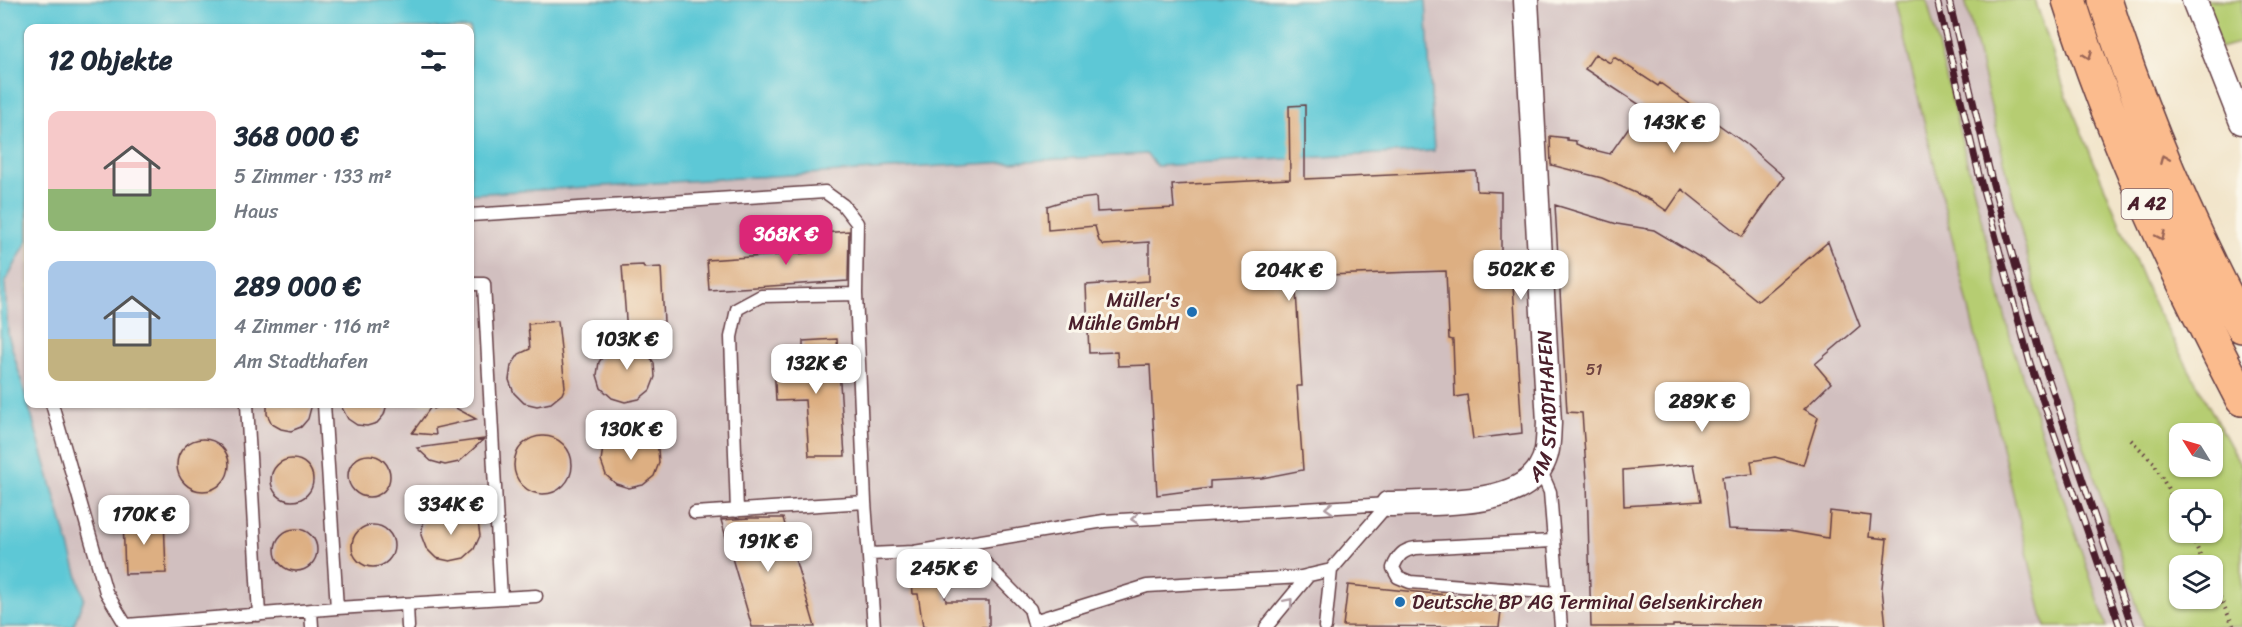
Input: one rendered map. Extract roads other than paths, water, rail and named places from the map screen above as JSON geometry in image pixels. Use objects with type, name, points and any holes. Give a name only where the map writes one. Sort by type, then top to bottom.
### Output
[{"type":"highway","name":"A 42","points":[[2069,0],[2131,169],[2193,304],[2242,399]]},
{"type":"highway","name":"A 42","points":[[2105,0],[2162,154],[2220,285],[2242,326]]},
{"type":"street","name":"AM STADTHAFEN","points":[[1388,504],[1500,497],[1520,489],[1540,469],[1547,451],[1549,423],[1526,0]]},
{"type":"street","points":[[2194,0],[2242,122]]},
{"type":"lane","points":[[474,215],[825,192],[843,205],[856,223],[856,294],[865,501],[874,627]]},
{"type":"lane","points":[[474,284],[484,284],[501,598]]},
{"type":"lane","points":[[737,511],[731,337],[737,309],[761,296],[856,294]]},
{"type":"lane","points":[[53,408],[106,592],[127,626],[337,608],[536,596]]},
{"type":"lane","points":[[248,408],[259,615]]},
{"type":"lane","points":[[324,408],[337,608]]},
{"type":"lane","points":[[1540,469],[1550,492],[1552,541],[1561,627]]},
{"type":"lane","points":[[695,513],[865,501]]},
{"type":"lane","points":[[870,554],[914,552],[1104,521],[1388,504]]},
{"type":"lane","points":[[1325,627],[1331,570],[1388,504]]},
{"type":"lane","points":[[1552,541],[1416,548],[1406,550],[1397,556],[1393,568],[1398,577],[1410,582],[1558,592]]},
{"type":"lane","points":[[966,544],[1030,609],[1034,624],[1147,586],[1309,575],[1331,570]]},
{"type":"lane","points":[[1266,627],[1309,575]]},
{"type":"lane","points":[[407,605],[408,627]]},
{"type":"lane","points":[[311,611],[312,627]]},
{"type":"water","points":[[1426,0],[1434,151],[1157,166],[1146,154],[474,194],[474,24],[24,24],[24,247],[5,283],[8,334],[24,390],[24,408],[29,408],[84,598],[73,627],[0,627],[0,1]]},
{"type":"railway","points":[[1937,0],[1980,179],[2030,363],[2120,627]]},
{"type":"railway","points":[[1949,0],[1991,177],[2038,347],[2132,627]]},
{"type":"place","name":"Müller's Mühle GmbH","points":[[1192,312]]},
{"type":"place","name":"Deutsche BP AG Terminal Gelsenkirchen","points":[[1400,602]]}]
